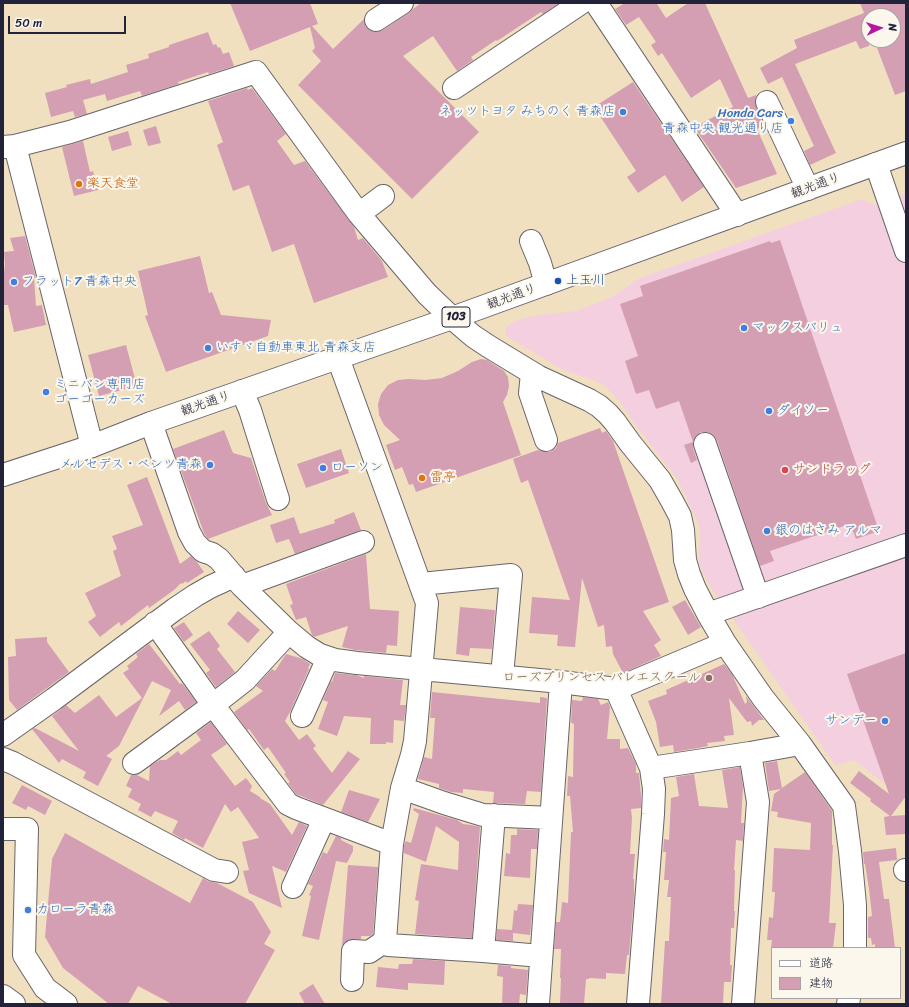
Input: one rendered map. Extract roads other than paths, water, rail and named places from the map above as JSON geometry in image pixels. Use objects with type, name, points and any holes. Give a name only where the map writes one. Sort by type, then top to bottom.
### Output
[{"type":"main road","points":[[376,20],[402,3]]},
{"type":"main road","points":[[454,88],[581,3]]},
{"type":"main road","points":[[596,3],[737,215]]},
{"type":"main road","points":[[92,446],[9,146],[77,129],[256,72],[360,214],[427,294],[473,336],[488,346],[538,377],[599,406],[608,414],[660,480],[680,516],[683,530],[685,560],[695,589],[708,614],[725,643],[763,698],[800,744],[844,806],[855,905],[854,947]]},
{"type":"main road","points":[[767,102],[808,189]]},
{"type":"main road","name":"観光通り","points":[[3,475],[92,446],[151,423],[452,318],[906,153]]},
{"type":"main road","points":[[876,164],[906,251]]},
{"type":"main road","points":[[360,214],[382,196]]},
{"type":"main road","points":[[531,241],[540,263],[546,284]]},
{"type":"main road","points":[[338,358],[428,602],[415,741],[402,788],[392,844],[385,941],[388,945],[541,956]]},
{"type":"main road","points":[[532,373],[530,393],[546,440]]},
{"type":"main road","points":[[242,391],[250,410],[278,499]]},
{"type":"main road","points":[[151,423],[189,532],[195,543],[203,551],[212,554],[219,559],[238,581],[289,632],[307,647],[320,655],[335,660],[357,663],[502,676],[616,689],[725,643]]},
{"type":"main road","points":[[705,444],[758,597]]},
{"type":"main road","points":[[3,735],[54,699],[155,623],[210,587],[238,581],[363,542]]},
{"type":"main road","points":[[708,614],[906,546]]},
{"type":"main road","points":[[421,584],[512,575],[502,676]]},
{"type":"main road","points":[[155,623],[213,705],[288,804],[392,844]]},
{"type":"main road","points":[[134,763],[213,705],[244,680],[289,632]]},
{"type":"main road","points":[[302,716],[328,658]]},
{"type":"main road","points":[[538,1004],[561,682]]},
{"type":"main road","points":[[616,689],[651,768],[654,789],[638,1004]]},
{"type":"main road","points":[[651,768],[800,744]]},
{"type":"main road","points":[[743,1004],[758,802],[750,753]]},
{"type":"main road","points":[[3,759],[214,870],[227,872]]},
{"type":"main road","points":[[402,788],[472,812],[494,815],[551,818]]},
{"type":"main road","points":[[483,951],[494,815]]},
{"type":"main road","points":[[293,887],[324,819]]},
{"type":"main road","points":[[3,829],[27,829],[24,955],[45,988],[66,1004]]},
{"type":"main road","points":[[352,980],[353,951],[369,952],[385,941]]},
{"type":"main road","points":[[3,996],[14,1004]]},
{"type":"place","name":"ネッツトヨタ みちのく 青森店","points":[[623,112]]},
{"type":"place","name":"Honda Cars 青森中央 観光通り店","points":[[791,121]]},
{"type":"place","name":"楽天食堂","points":[[79,184]]},
{"type":"place","name":"上玉川","points":[[558,281]]},
{"type":"place","name":"フラット7 青森中央","points":[[14,282]]},
{"type":"place","name":"マックスバリュ","points":[[744,328]]},
{"type":"place","name":"いすゞ自動車東北 青森支店","points":[[208,348]]},
{"type":"place","name":"ミニバン専門店 ゴーゴーカーズ","points":[[46,392]]},
{"type":"place","name":"ダイソー","points":[[769,411]]},
{"type":"place","name":"メルセデス・ベンツ青森","points":[[210,465]]},
{"type":"place","name":"ローソン","points":[[323,468]]},
{"type":"place","name":"サンドラッグ","points":[[785,470]]},
{"type":"place","name":"雷亭","points":[[422,478]]},
{"type":"place","name":"銀のはさみ アルマ","points":[[767,531]]},
{"type":"place","name":"ローズプリンセス バレエスクール","points":[[709,678]]},
{"type":"place","name":"サンデー","points":[[885,721]]},
{"type":"place","name":"カローラ青森","points":[[28,910]]}]
